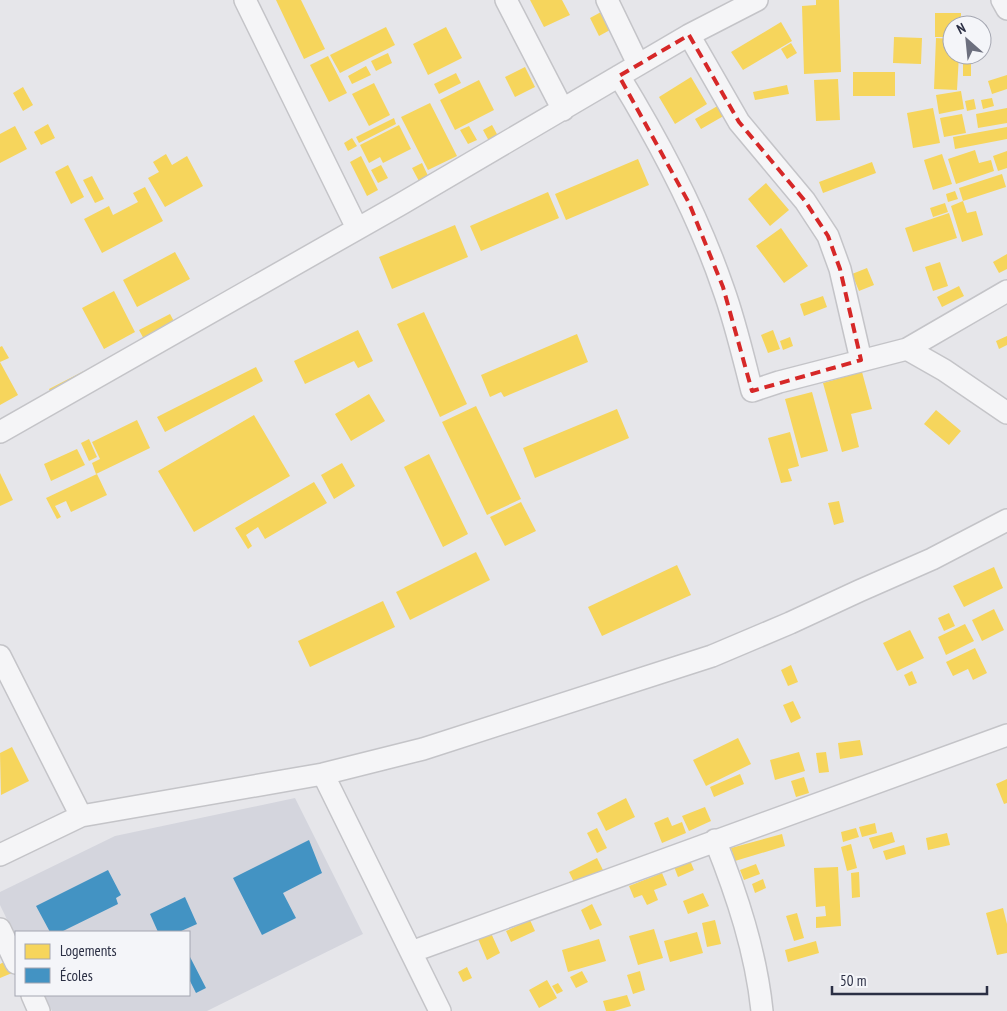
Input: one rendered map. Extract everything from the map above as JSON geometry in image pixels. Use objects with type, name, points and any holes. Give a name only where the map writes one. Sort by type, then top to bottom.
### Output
[{"type":"street","points":[[245,0],[357,228]]},
{"type":"street","points":[[506,0],[563,110]]},
{"type":"street","points":[[607,0],[638,64]]},
{"type":"street","points":[[0,432],[563,110],[638,64],[757,0]]},
{"type":"street","points":[[1002,0],[1007,9]]},
{"type":"street","points":[[689,35],[739,122],[805,201],[828,236],[840,269],[861,360]]},
{"type":"street","points":[[619,76],[655,134],[690,203],[723,287],[742,348],[752,391],[778,382],[907,349],[1007,291]]},
{"type":"street","points":[[907,349],[944,370],[1007,413]]},
{"type":"street","points":[[0,855],[81,816],[323,774],[423,749],[712,656],[932,559],[1007,520]]},
{"type":"street","points":[[0,656],[81,816]]},
{"type":"street","points":[[411,952],[715,840],[866,788],[1007,735]]},
{"type":"street","points":[[323,774],[440,1011]]},
{"type":"street","points":[[715,840],[731,881],[746,930],[758,979],[762,1011]]},
{"type":"street","points":[[0,929],[15,961]]},
{"type":"street","points":[[32,996],[39,1011]]},
{"type":"highlighted area","points":[[689,35],[739,122],[805,201],[828,236],[840,269],[861,360],[752,391],[723,287],[689,203],[619,76]]},
{"type":"shaded area","points":[[295,798],[363,934],[207,1011],[52,1011],[44,996],[190,996],[190,931],[15,931],[15,936],[0,905],[0,892],[115,836]]},
{"type":"building: Logements","points":[[276,0],[301,0],[325,49],[304,59]]},
{"type":"building: Logements","points":[[530,0],[562,0],[570,15],[544,27]]},
{"type":"building: Logements","points":[[816,0],[839,0],[841,72],[804,74],[802,6],[816,5]]},
{"type":"building: Logements","points":[[601,12],[610,30],[599,36],[590,18]]},
{"type":"building: Logements","points":[[935,13],[961,13],[961,15],[942,15],[942,37],[935,37]]},
{"type":"building: Logements","points":[[781,22],[792,41],[743,70],[731,52]]},
{"type":"building: Logements","points":[[386,27],[395,45],[340,73],[330,55]]},
{"type":"building: Logements","points":[[446,27],[462,58],[428,75],[413,44]]},
{"type":"building: Logements","points":[[894,37],[922,38],[921,64],[893,63]]},
{"type":"building: Logements","points":[[936,38],[942,38],[942,65],[958,65],[957,90],[934,89]]},
{"type":"building: Logements","points":[[791,43],[797,53],[787,59],[781,49]]},
{"type":"building: Logements","points":[[388,53],[392,63],[376,71],[371,61]]},
{"type":"building: Logements","points":[[328,56],[347,93],[329,102],[310,65]]},
{"type":"building: Logements","points":[[963,65],[971,65],[971,76],[963,76]]},
{"type":"building: Logements","points":[[366,66],[371,75],[352,84],[348,76]]},
{"type":"building: Logements","points":[[525,67],[535,87],[515,97],[505,77]]},
{"type":"building: Logements","points":[[853,72],[895,72],[895,96],[853,96]]},
{"type":"building: Logements","points":[[456,73],[461,83],[439,94],[434,84]]},
{"type":"building: Logements","points":[[1007,75],[1007,89],[992,94],[988,81]]},
{"type":"building: Logements","points":[[691,77],[707,104],[675,124],[659,97]]},
{"type":"building: Logements","points":[[838,79],[840,120],[816,121],[814,80]]},
{"type":"building: Logements","points":[[479,80],[494,110],[455,130],[440,100]]},
{"type":"building: Logements","points":[[374,83],[390,115],[369,126],[352,94]]},
{"type":"building: Logements","points":[[787,85],[789,94],[755,100],[753,92]]},
{"type":"building: Logements","points":[[23,87],[33,105],[23,111],[13,93]]},
{"type":"building: Logements","points":[[961,91],[964,109],[939,114],[936,95]]},
{"type":"building: Logements","points":[[992,98],[994,106],[983,109],[981,100]]},
{"type":"building: Logements","points":[[974,99],[976,109],[967,111],[965,101]]},
{"type":"building: Logements","points":[[430,103],[457,156],[428,170],[401,117]]},
{"type":"building: Logements","points":[[721,104],[727,114],[701,129],[695,119]]},
{"type":"building: Logements","points":[[933,108],[940,143],[913,148],[907,113]]},
{"type":"building: Logements","points":[[1007,108],[1007,123],[978,128],[976,114]]},
{"type":"building: Logements","points":[[962,114],[966,133],[944,137],[940,118]]},
{"type":"building: Logements","points":[[394,118],[396,124],[359,143],[356,137]]},
{"type":"building: Logements","points":[[48,124],[55,138],[41,145],[34,132]]},
{"type":"building: Logements","points":[[399,125],[411,149],[383,163],[380,157],[369,163],[360,145]]},
{"type":"building: Logements","points":[[492,125],[498,136],[489,141],[483,130]]},
{"type":"building: Logements","points":[[15,126],[27,149],[0,163],[0,134]]},
{"type":"building: Logements","points":[[469,126],[477,140],[468,144],[460,130]]},
{"type":"building: Logements","points":[[1007,127],[1007,139],[955,149],[953,137]]},
{"type":"building: Logements","points":[[352,138],[357,146],[348,151],[344,143]]},
{"type":"building: Logements","points":[[975,150],[979,163],[991,160],[994,171],[956,184],[948,159]]},
{"type":"building: Logements","points":[[1007,151],[1007,168],[998,171],[993,156]]},
{"type":"building: Logements","points":[[166,154],[172,165],[187,156],[203,186],[165,207],[148,178],[159,172],[153,162]]},
{"type":"building: Logements","points":[[942,154],[952,184],[933,190],[924,160]]},
{"type":"building: Logements","points":[[361,156],[378,190],[367,196],[350,162]]},
{"type":"building: Logements","points":[[638,159],[649,185],[566,220],[555,194]]},
{"type":"building: Logements","points":[[872,162],[876,173],[823,193],[819,182]]},
{"type":"building: Logements","points":[[422,163],[429,178],[420,183],[412,168]]},
{"type":"building: Logements","points":[[68,165],[84,197],[71,204],[55,172]]},
{"type":"building: Logements","points":[[381,165],[388,178],[378,183],[371,170]]},
{"type":"building: Logements","points":[[1002,174],[1006,187],[963,201],[959,188]]},
{"type":"building: Logements","points":[[92,176],[104,199],[95,203],[83,180]]},
{"type":"building: Logements","points":[[766,183],[789,210],[770,226],[748,199]]},
{"type":"building: Logements","points":[[145,187],[163,221],[102,253],[84,219],[109,206],[113,215],[138,202],[133,193]]},
{"type":"building: Logements","points":[[955,191],[958,199],[948,202],[946,194]]},
{"type":"building: Logements","points":[[548,192],[559,218],[481,251],[470,226]]},
{"type":"building: Logements","points":[[963,201],[967,213],[976,211],[983,235],[962,242],[951,206]]},
{"type":"building: Logements","points":[[945,203],[948,212],[933,217],[930,208]]},
{"type":"building: Logements","points":[[949,213],[957,238],[913,252],[905,228]]},
{"type":"building: Logements","points":[[455,225],[468,257],[392,289],[379,257]]},
{"type":"building: Logements","points":[[781,228],[808,266],[784,283],[756,246]]},
{"type":"building: Logements","points":[[175,252],[190,279],[137,307],[123,280]]},
{"type":"building: Logements","points":[[1007,254],[1007,269],[999,273],[993,262]]},
{"type":"building: Logements","points":[[940,262],[948,286],[933,291],[925,267]]},
{"type":"building: Logements","points":[[867,268],[874,285],[859,291],[852,274]]},
{"type":"building: Logements","points":[[959,286],[964,296],[942,307],[937,297]]},
{"type":"building: Logements","points":[[114,291],[135,332],[104,349],[82,308]]},
{"type":"building: Logements","points":[[823,296],[827,307],[804,316],[800,304]]},
{"type":"building: Logements","points":[[424,312],[467,404],[440,417],[397,324]]},
{"type":"building: Logements","points":[[170,314],[176,325],[145,341],[139,330]]},
{"type":"building: Logements","points":[[358,330],[373,361],[358,368],[354,361],[305,384],[294,361]]},
{"type":"building: Logements","points":[[773,330],[780,349],[768,353],[761,335]]},
{"type":"building: Logements","points":[[577,334],[588,362],[504,397],[501,392],[490,397],[481,375]]},
{"type":"building: Logements","points":[[1007,336],[1007,345],[999,349],[996,341]]},
{"type":"building: Logements","points":[[790,337],[793,346],[783,350],[780,341]]},
{"type":"building: Logements","points":[[2,346],[9,358],[0,362],[0,347]]},
{"type":"building: Logements","points":[[0,362],[18,395],[0,405]]},
{"type":"building: Logements","points":[[256,367],[263,381],[165,432],[157,417]]},
{"type":"building: Logements","points":[[84,371],[88,378],[53,397],[49,389]]},
{"type":"building: Logements","points":[[862,372],[872,409],[851,414],[859,447],[842,452],[823,383]]},
{"type":"building: Logements","points":[[812,392],[828,451],[801,458],[785,399]]},
{"type":"building: Logements","points":[[369,394],[385,421],[351,441],[335,414]]},
{"type":"building: Logements","points":[[476,406],[521,499],[487,515],[442,422]]},
{"type":"building: Logements","points":[[617,409],[629,438],[535,478],[523,448]]},
{"type":"building: Logements","points":[[936,410],[961,431],[949,445],[924,424]]},
{"type":"building: Logements","points":[[254,415],[290,476],[194,532],[158,471]]},
{"type":"building: Logements","points":[[137,420],[150,448],[96,474],[92,463],[100,459],[92,442]]},
{"type":"building: Logements","points":[[790,432],[799,466],[788,469],[792,481],[781,483],[768,438]]},
{"type":"building: Logements","points":[[89,439],[97,457],[89,461],[81,443]]},
{"type":"building: Logements","points":[[77,449],[85,465],[51,481],[44,464]]},
{"type":"building: Logements","points":[[429,454],[468,534],[443,547],[404,467]]},
{"type":"building: Logements","points":[[342,463],[355,486],[334,499],[321,475]]},
{"type":"building: Logements","points":[[0,473],[13,500],[0,506]]},
{"type":"building: Logements","points":[[97,474],[107,495],[71,512],[66,501],[55,506],[61,517],[57,519],[46,498]]},
{"type":"building: Logements","points":[[314,482],[327,503],[265,539],[258,527],[246,535],[252,546],[248,549],[235,528]]},
{"type":"building: Logements","points":[[839,501],[844,522],[834,525],[828,503]]},
{"type":"building: Logements","points":[[521,502],[536,531],[505,546],[490,517]]},
{"type":"building: Logements","points":[[476,552],[490,580],[410,620],[396,592]]},
{"type":"building: Logements","points":[[677,565],[691,595],[602,636],[588,607]]},
{"type":"building: Logements","points":[[994,567],[1003,588],[964,607],[953,586]]},
{"type":"building: Logements","points":[[383,601],[395,627],[310,667],[298,641]]},
{"type":"building: Logements","points":[[994,609],[1004,630],[982,641],[972,620]]},
{"type":"building: Logements","points":[[949,613],[955,626],[944,631],[938,618]]},
{"type":"building: Logements","points":[[965,624],[974,641],[946,655],[938,637]]},
{"type":"building: Logements","points":[[910,630],[924,658],[897,671],[883,643]]},
{"type":"building: Logements","points":[[975,648],[987,673],[973,680],[968,669],[953,676],[946,662]]},
{"type":"building: Logements","points":[[791,665],[798,682],[788,686],[781,670]]},
{"type":"building: Logements","points":[[912,671],[917,683],[909,686],[904,675]]},
{"type":"building: Logements","points":[[793,701],[801,718],[791,723],[783,705]]},
{"type":"building: Logements","points":[[738,738],[751,764],[706,786],[693,760]]},
{"type":"building: Logements","points":[[860,740],[863,755],[840,759],[838,743]]},
{"type":"building: Logements","points":[[12,747],[29,781],[1,795],[0,753]]},
{"type":"building: Logements","points":[[799,752],[805,771],[775,780],[770,760]]},
{"type":"building: Logements","points":[[826,752],[829,772],[819,773],[816,753]]},
{"type":"building: Logements","points":[[740,774],[744,784],[714,797],[710,787]]},
{"type":"building: Logements","points":[[804,777],[809,793],[796,797],[791,781]]},
{"type":"building: Logements","points":[[1007,779],[1007,803],[1004,804],[996,784]]},
{"type":"building: Logements","points":[[626,798],[635,817],[606,831],[597,813]]},
{"type":"building: Logements","points":[[705,807],[711,821],[689,831],[682,816]]},
{"type":"building: Logements","points":[[668,817],[672,826],[682,822],[686,833],[662,843],[654,823]]},
{"type":"building: Logements","points":[[875,823],[877,833],[862,837],[859,827]]},
{"type":"building: Logements","points":[[597,828],[607,848],[597,853],[587,833]]},
{"type":"building: Logements","points":[[856,828],[859,837],[843,842],[841,832]]},
{"type":"building: Logements","points":[[892,832],[895,842],[873,849],[869,838]]},
{"type":"building: Logements","points":[[947,833],[950,845],[928,850],[926,838]]},
{"type":"building: Logements","points":[[782,834],[785,846],[735,861],[731,848]]},
{"type":"building: Logements","points":[[851,844],[857,868],[847,871],[841,847]]},
{"type":"building: Logements","points":[[904,845],[906,854],[886,860],[883,851]]},
{"type":"building: Logements","points":[[597,858],[603,870],[575,884],[569,872]]},
{"type":"building: Logements","points":[[689,858],[694,870],[678,877],[673,864]]},
{"type":"building: Logements","points":[[756,864],[760,874],[744,880],[740,870]]},
{"type":"building: Logements","points":[[838,867],[841,926],[816,928],[816,917],[826,916],[825,906],[816,907],[814,868]]},
{"type":"building: Logements","points":[[859,872],[860,897],[852,898],[851,873]]},
{"type":"building: Logements","points":[[662,873],[667,885],[654,890],[658,900],[647,905],[642,895],[634,898],[629,886]]},
{"type":"building: Logements","points":[[763,879],[766,888],[755,893],[752,884]]},
{"type":"building: Logements","points":[[703,893],[709,906],[688,914],[683,901]]},
{"type":"building: Logements","points":[[592,904],[602,925],[590,930],[581,910]]},
{"type":"building: Logements","points":[[1003,908],[1007,924],[1007,953],[997,955],[986,913]]},
{"type":"building: Logements","points":[[797,913],[804,938],[794,941],[786,916]]},
{"type":"building: Logements","points":[[530,920],[535,931],[511,942],[506,931]]},
{"type":"building: Logements","points":[[715,920],[721,944],[707,947],[702,923]]},
{"type":"building: Logements","points":[[654,929],[663,958],[638,965],[629,936]]},
{"type":"building: Logements","points":[[697,932],[703,953],[670,962],[664,941]]},
{"type":"building: Logements","points":[[491,933],[500,953],[487,960],[478,939]]},
{"type":"building: Logements","points":[[599,939],[606,961],[568,972],[562,950]]},
{"type":"building: Logements","points":[[816,941],[819,953],[788,962],[785,950]]},
{"type":"building: Logements","points":[[6,961],[12,973],[0,978],[0,964]]},
{"type":"building: Logements","points":[[467,967],[472,978],[463,982],[458,972]]},
{"type":"building: Logements","points":[[582,971],[588,982],[576,988],[570,977]]},
{"type":"building: Logements","points":[[640,971],[645,990],[633,994],[627,975]]},
{"type":"building: Logements","points":[[547,980],[557,998],[539,1008],[529,990]]},
{"type":"building: Logements","points":[[558,983],[563,991],[557,994],[552,986]]},
{"type":"building: Logements","points":[[627,995],[631,1006],[614,1011],[606,1011],[603,1001]]},
{"type":"building: Écoles","points":[[309,840],[322,873],[283,893],[296,918],[262,935],[233,878]]},
{"type":"building: Écoles","points":[[108,870],[121,895],[116,898],[118,904],[63,931],[49,931],[36,906]]},
{"type":"building: Écoles","points":[[185,897],[197,924],[181,931],[158,931],[150,914]]},
{"type":"building: Écoles","points":[[190,957],[206,988],[196,993],[190,981]]}]
